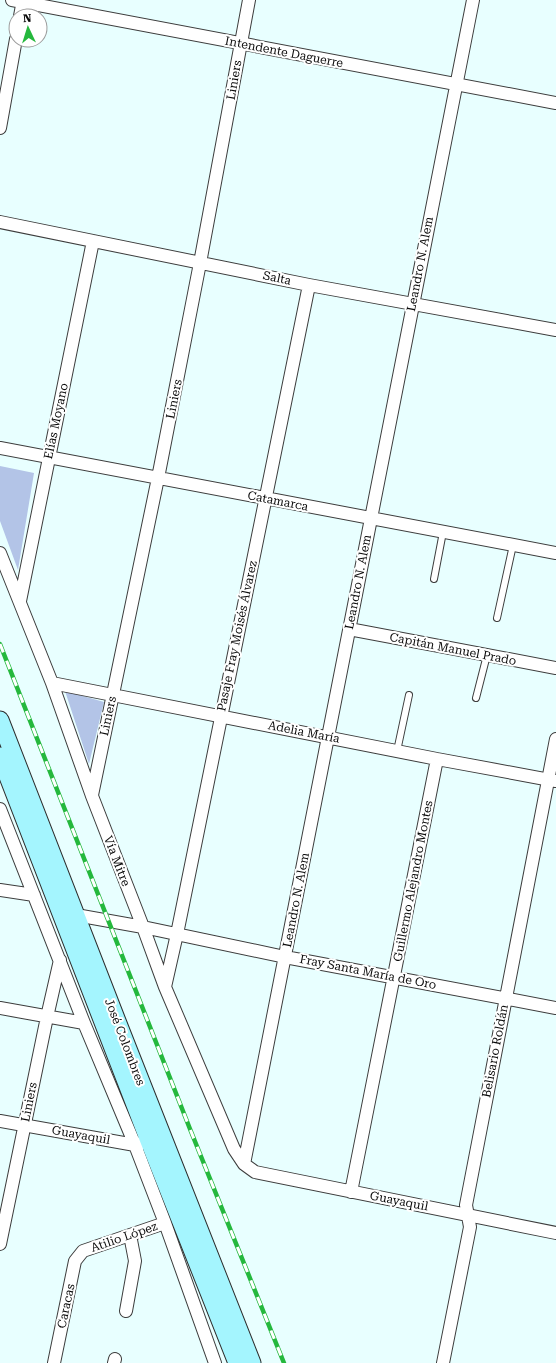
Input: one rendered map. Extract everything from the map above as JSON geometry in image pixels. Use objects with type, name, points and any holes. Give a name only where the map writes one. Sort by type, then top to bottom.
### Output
[{"type":"main road","name":"José Colombres","points":[[0,720],[149,1141],[237,1363]]},
{"type":"main road","name":"José Colombres","points":[[0,756],[69,916]]},
{"type":"main road","name":"José Colombres","points":[[149,1141],[252,1363]]},
{"type":"street","name":"Liniers","points":[[92,796],[158,478],[249,0]]},
{"type":"street","name":"Leandro N. Alem","points":[[244,1164],[473,0]]},
{"type":"street","name":"Intendente Daguerre","points":[[19,1],[556,103]]},
{"type":"street","points":[[0,128],[14,48]]},
{"type":"street","name":"Salta","points":[[0,222],[309,285],[556,330]]},
{"type":"street","name":"Elías Moyano","points":[[20,601],[92,241]]},
{"type":"street","name":"Pasaje Fray Moisés Álvarez","points":[[165,986],[177,934],[309,285]]},
{"type":"street","name":"Catamarca","points":[[0,448],[556,554]]},
{"type":"street","name":"Vía Mitre","points":[[0,553],[52,683],[92,796],[144,927],[165,986],[234,1149],[244,1164]]},
{"type":"street","name":"Capitán Manuel Prado","points":[[349,629],[556,668]]},
{"type":"street","name":"Adelia María","points":[[52,683],[328,736],[437,759],[552,780]]},
{"type":"street","name":"Belisario Roldán","points":[[443,1363],[470,1227],[466,1205],[506,998],[552,780],[556,739]]},
{"type":"street","name":"Guillermo Alejandro Montes","points":[[351,1192],[437,759]]},
{"type":"street","name":"José Colombres","points":[[0,809],[84,1023],[149,1141],[165,1223],[215,1363]]},
{"type":"street","points":[[0,890],[34,896]]},
{"type":"street","name":"Fray Santa María de Oro","points":[[69,916],[144,927],[285,957],[556,1008]]},
{"type":"street","name":"Liniers","points":[[0,1244],[46,1017],[60,960]]},
{"type":"street","points":[[0,1008],[84,1023]]},
{"type":"street","name":"Guayaquil","points":[[0,1121],[25,1126],[149,1141]]},
{"type":"street","name":"Guayaquil","points":[[244,1164],[255,1172],[556,1233]]},
{"type":"street","name":"Atilio López","points":[[83,1252],[165,1223]]},
{"type":"street","points":[[126,1310],[135,1261],[130,1236]]},
{"type":"street","name":"Caracas","points":[[54,1363],[75,1261],[83,1252]]},
{"type":"lane","points":[[434,579],[443,532]]},
{"type":"lane","points":[[497,618],[512,545]]},
{"type":"lane","points":[[476,698],[487,655]]},
{"type":"lane","points":[[397,751],[409,695]]},
{"type":"shaded area","points":[[0,466],[34,473],[18,570],[0,521]]},
{"type":"shaded area","points":[[65,691],[104,702],[89,764]]},
{"type":"railway","points":[[0,644],[190,1129],[284,1363]]}]
